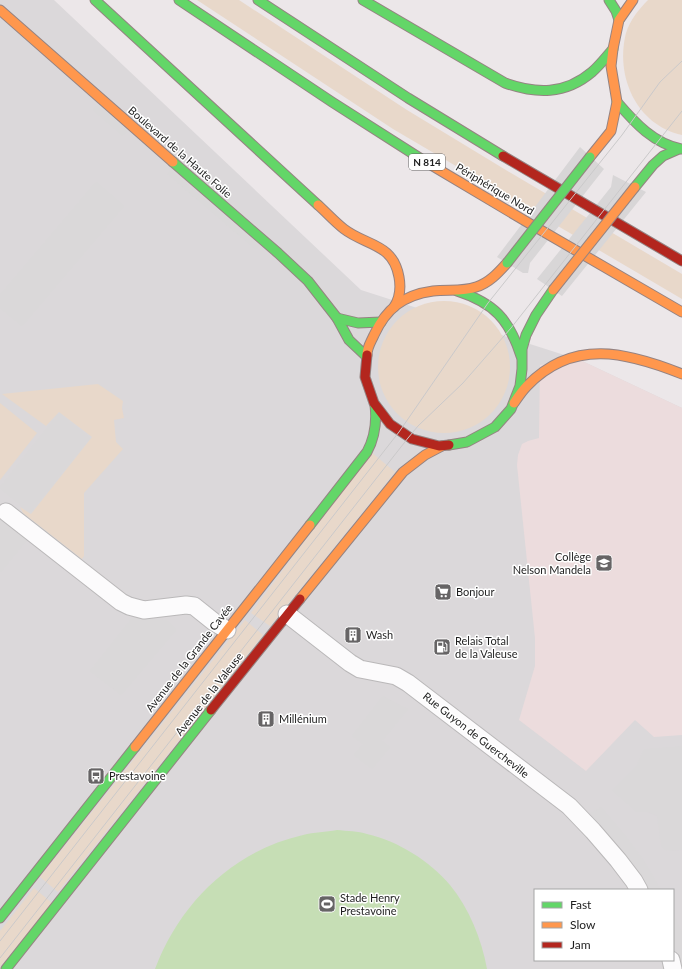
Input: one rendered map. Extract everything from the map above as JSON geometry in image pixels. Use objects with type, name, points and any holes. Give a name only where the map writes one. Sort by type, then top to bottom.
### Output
[{"type":"main road","points":[[94,0],[344,229],[378,246],[391,256],[398,268],[400,283],[398,302],[394,308]]},
{"type":"main road","name":"Périphérique Nord","points":[[180,0],[268,61],[383,135],[503,208],[682,312]]},
{"type":"main road","points":[[258,0],[415,102],[520,167],[682,261]]},
{"type":"main road","points":[[363,0],[505,83],[518,89],[533,92],[556,90],[583,79],[613,49]]},
{"type":"main road","points":[[609,0],[616,11],[619,20]]},
{"type":"main road","points":[[633,0],[619,20],[613,49],[611,66],[617,102],[611,131],[507,263],[485,283],[476,288],[458,291],[435,290],[420,293],[405,300],[394,308],[380,322],[371,339],[366,356],[366,381],[380,414],[392,427],[408,438],[427,444],[442,446],[466,443],[485,434],[502,420],[527,386],[548,369],[579,354],[594,352],[616,353],[648,361],[682,374]]},
{"type":"main road","name":"Boulevard de la Haute Folie","points":[[0,11],[278,252],[308,281],[337,318],[349,340],[366,356]]},
{"type":"main road","points":[[617,102],[645,131],[660,141],[680,149]]},
{"type":"main road","points":[[521,356],[528,328],[535,314],[553,290],[653,165],[663,156],[680,149]]},
{"type":"main road","points":[[458,291],[488,302],[498,311],[512,328],[521,356],[522,369],[521,380],[514,403]]},
{"type":"main road","points":[[337,318],[358,322],[380,322]]},
{"type":"main road","name":"Avenue de la Grande Cavée","points":[[0,918],[367,452],[371,446],[374,432],[376,419],[375,405]]},
{"type":"main road","name":"Avenue de la Valeuse","points":[[6,969],[288,614],[403,472],[425,455],[442,446]]},
{"type":"street","points":[[6,512],[125,604],[144,610],[186,605],[194,606],[227,630]]},
{"type":"street","name":"Rue Guyon de Guercheville","points":[[288,614],[350,663],[360,669],[396,676],[408,683],[562,801],[593,831],[622,865],[638,889]]},
{"type":"shaded area","points":[[0,0],[54,0],[361,290],[580,360],[682,408],[682,969],[0,969]]},
{"type":"shaded area","points":[[197,0],[239,0],[407,110],[682,274],[682,299],[393,129]]},
{"type":"shaded area","points":[[648,0],[682,0],[682,135],[666,130],[652,121],[641,110],[627,82],[623,49],[626,33],[635,15]]},
{"type":"shaded area","points":[[97,105],[127,131],[123,136],[93,110]]},
{"type":"shaded area","points":[[170,170],[260,245],[256,250],[167,174]]},
{"type":"shaded area","points":[[96,182],[124,206],[22,326],[0,308],[0,295]]},
{"type":"shaded area","points":[[450,301],[469,306],[481,312],[491,320],[499,330],[505,342],[509,354],[509,380],[505,392],[499,404],[491,414],[481,422],[469,428],[457,432],[438,433],[419,428],[407,422],[397,414],[389,404],[383,392],[379,380],[378,361],[383,342],[389,330],[397,320],[407,312],[419,306],[431,302]]},
{"type":"shaded area","name":"Collège Nelson Mandela","points":[[580,360],[682,408],[682,735],[654,737],[635,720],[586,771],[519,720],[535,666],[535,638],[517,465],[518,455],[522,444],[539,438],[540,365]]},
{"type":"shaded area","points":[[98,384],[123,401],[122,408],[124,418],[114,420],[116,442],[123,449],[84,493],[84,556],[82,559],[23,513],[20,507],[31,514],[92,437],[59,412],[46,426],[2,394]]},
{"type":"shaded area","points":[[0,403],[37,433],[0,480]]},
{"type":"shaded area","points":[[59,413],[90,438],[30,513],[0,487]]},
{"type":"shaded area","points":[[371,452],[395,472],[270,626],[251,613]]},
{"type":"shaded area","points":[[0,518],[27,540],[0,573]]},
{"type":"shaded area","points":[[133,617],[167,620],[176,630],[121,695],[90,671]]},
{"type":"shaded area","points":[[245,620],[263,635],[58,892],[40,877]]},
{"type":"shaded area","points":[[383,696],[408,709],[382,741],[390,747],[372,769],[354,755],[363,744],[352,736]]},
{"type":"shaded area","points":[[682,746],[682,850],[672,851],[666,850],[661,846],[657,816],[647,812],[637,812],[612,790],[637,765],[644,749]]},
{"type":"shaded area","points":[[601,807],[642,858],[660,889],[646,889],[615,844],[590,814]]},
{"type":"shaded area","points":[[34,888],[52,903],[0,967],[0,931]]},
{"type":"shaded area","points":[[674,915],[682,932],[682,969],[674,947]]},
{"type":"green space","name":"Stade Henry Prestavoine","points":[[337,830],[364,833],[379,837],[402,847],[423,860],[442,876],[457,894],[469,914],[482,947],[487,969],[155,969],[179,922],[194,902],[212,883],[232,867],[254,853],[278,843],[307,834]]},
{"type":"pier","points":[[580,147],[604,169],[530,263],[528,273],[523,273],[497,257]]},
{"type":"pier","points":[[613,175],[646,192],[562,296],[537,279],[611,187]]},
{"type":"tram line","points":[[0,941],[399,432],[488,303],[622,135],[660,82],[682,61]]},
{"type":"tram line","points":[[0,958],[408,438],[418,426],[463,383],[511,328],[682,111]]},
{"type":"traffic: fast","points":[[95,0],[318,205]]},
{"type":"traffic: fast","points":[[179,0],[332,102],[426,162]]},
{"type":"traffic: fast","points":[[258,0],[408,98],[503,156]]},
{"type":"traffic: fast","points":[[363,0],[505,83],[517,87],[550,90],[571,85],[582,80],[592,72],[613,49]]},
{"type":"traffic: fast","points":[[609,0],[616,11],[619,20]]},
{"type":"traffic: fast","points":[[617,102],[646,132],[663,142],[682,149]]},
{"type":"traffic: fast","points":[[635,187],[653,165],[663,156],[679,149]]},
{"type":"traffic: fast","points":[[507,263],[590,157]]},
{"type":"traffic: fast","points":[[173,162],[308,281],[337,318],[349,340],[366,356]]},
{"type":"traffic: fast","points":[[449,445],[467,442],[495,427],[511,409],[520,386],[522,349],[526,335],[536,315],[553,290]]},
{"type":"traffic: fast","points":[[457,291],[481,301],[498,314],[511,332],[521,356]]},
{"type":"traffic: fast","points":[[337,318],[358,323],[381,322]]},
{"type":"traffic: fast","points":[[310,525],[367,452],[375,429],[375,405]]},
{"type":"traffic: fast","points":[[6,969],[211,710]]},
{"type":"traffic: fast","points":[[0,918],[135,747]]},
{"type":"traffic: slow","points":[[590,157],[611,131],[617,102],[611,66],[613,49],[619,20],[633,0]]},
{"type":"traffic: slow","points":[[0,10],[173,162]]},
{"type":"traffic: slow","points":[[426,162],[682,312]]},
{"type":"traffic: slow","points":[[553,290],[635,187]]},
{"type":"traffic: slow","points":[[318,205],[352,235],[385,251],[391,258],[396,266],[400,285],[400,293],[394,307]]},
{"type":"traffic: slow","points":[[367,355],[369,345],[384,318],[404,300],[422,293],[438,290],[471,289],[485,283],[507,263]]},
{"type":"traffic: slow","points":[[514,403],[525,388],[545,371],[563,361],[582,355],[621,355],[661,366],[682,374]]},
{"type":"traffic: slow","points":[[300,599],[403,472],[425,455],[442,446]]},
{"type":"traffic: slow","points":[[135,747],[310,525]]},
{"type":"traffic: jam","points":[[503,156],[682,261]]},
{"type":"traffic: jam","points":[[367,355],[365,377],[374,403],[390,424],[412,439],[439,446],[449,445]]},
{"type":"traffic: jam","points":[[211,710],[300,599]]},
{"type":"place","name":"Collège Nelson Mandela","points":[[604,563]]},
{"type":"place","name":"Bonjour","points":[[443,592]]},
{"type":"place","name":"Wash","points":[[353,635]]},
{"type":"place","name":"Relais Total de la Valeuse","points":[[442,647]]},
{"type":"place","name":"Millénium","points":[[266,719]]},
{"type":"place","name":"Prestavoine","points":[[96,776]]},
{"type":"place","name":"Stade Henry Prestavoine","points":[[327,904]]}]
